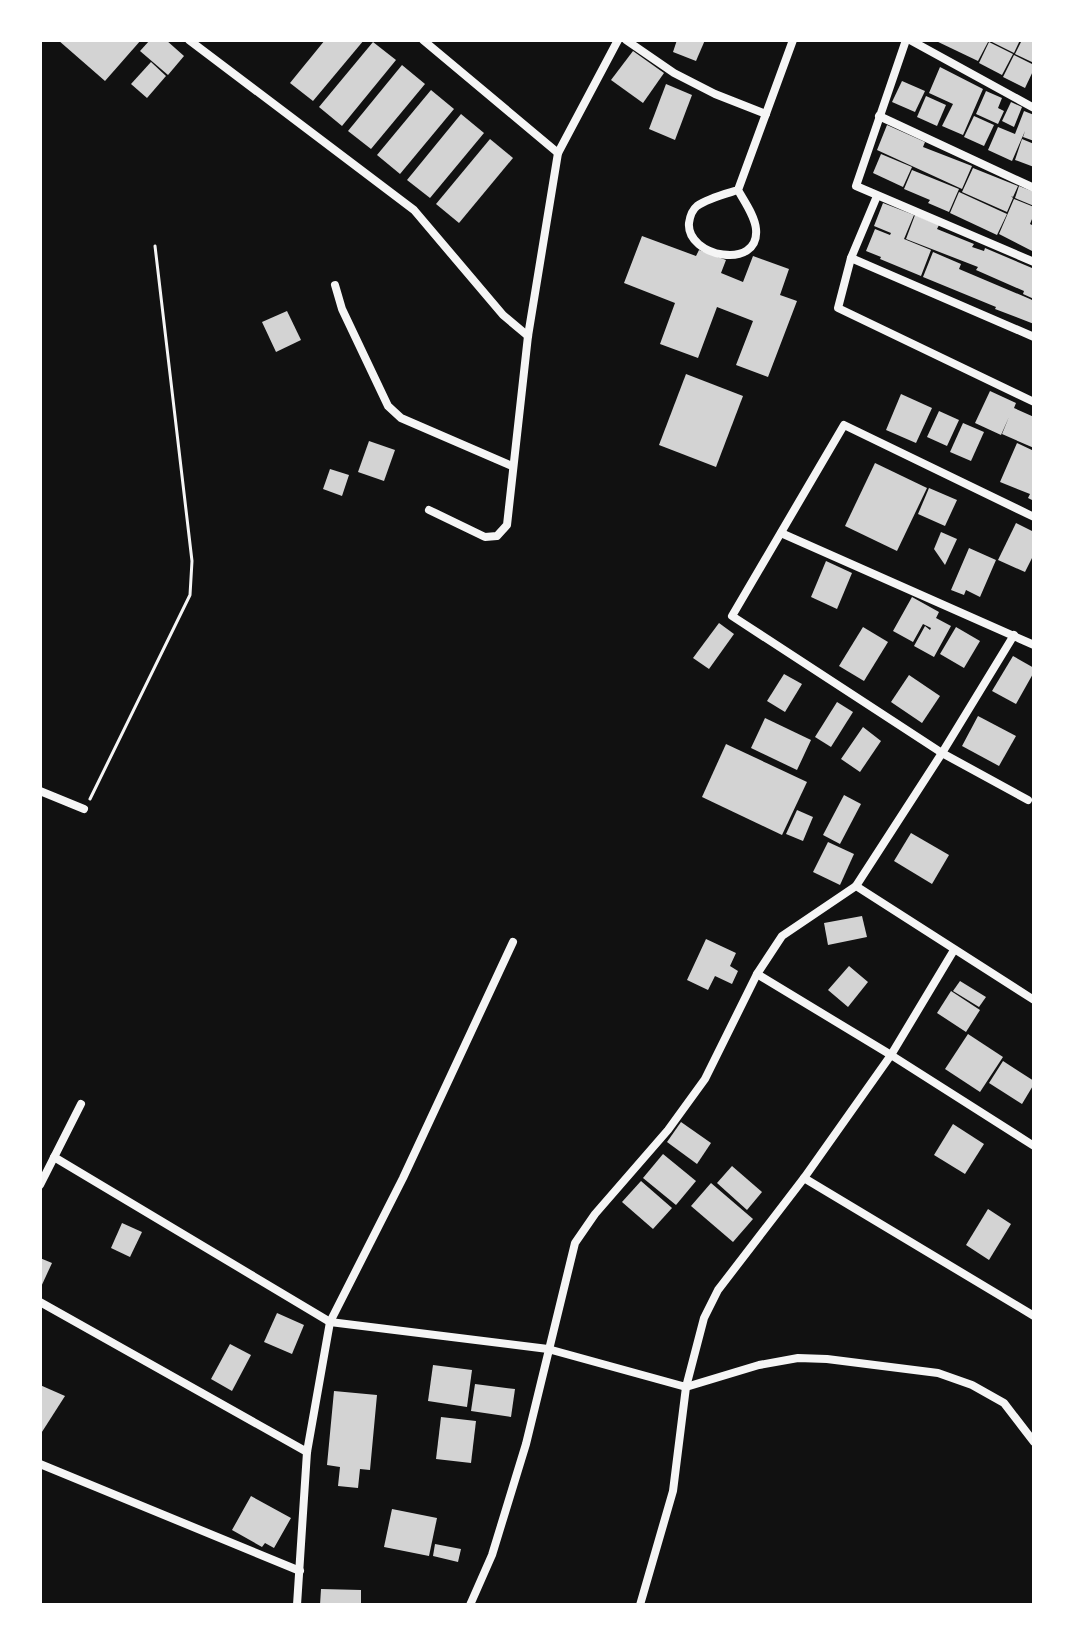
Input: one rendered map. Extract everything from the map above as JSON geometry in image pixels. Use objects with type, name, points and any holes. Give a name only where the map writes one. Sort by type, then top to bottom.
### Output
[{"type":"street","points":[[189,40],[414,210],[503,315],[528,336]]},
{"type":"street","points":[[423,40],[558,153]]},
{"type":"street","points":[[429,510],[485,537],[497,536],[507,525],[528,336],[558,153],[618,40]]},
{"type":"street","points":[[626,40],[674,73],[715,94],[766,114]]},
{"type":"street","points":[[738,190],[700,204],[689,218],[695,241],[722,255],[745,252],[755,240],[754,223],[738,190],[793,40]]},
{"type":"street","points":[[1034,108],[908,40],[856,186],[1034,262]]},
{"type":"street","points":[[879,116],[1034,188]]},
{"type":"street","points":[[877,196],[851,258],[838,308],[1034,402]]},
{"type":"street","points":[[851,258],[1034,337]]},
{"type":"street","points":[[335,285],[342,309],[388,406],[401,418],[512,466]]},
{"type":"street","points":[[1028,800],[942,753],[732,616],[844,425],[1034,517]]},
{"type":"street","points":[[781,533],[1034,645]]},
{"type":"street","points":[[470,1605],[492,1555],[522,1458],[575,1243],[595,1214],[668,1130],[705,1079],[757,974],[782,936],[856,886],[1014,635]]},
{"type":"street","points":[[40,791],[84,809]]},
{"type":"street","points":[[856,886],[1034,1000]]},
{"type":"street","points":[[297,1605],[307,1452],[330,1322],[403,1178],[513,942]]},
{"type":"street","points":[[640,1605],[673,1491],[686,1387],[704,1318],[718,1290],[804,1178],[891,1055],[954,950]]},
{"type":"street","points":[[757,974],[1034,1146]]},
{"type":"street","points":[[40,1185],[81,1104]]},
{"type":"street","points":[[54,1157],[330,1322],[548,1349],[686,1387],[759,1365],[798,1358],[938,1373],[972,1385],[1004,1403],[1034,1442]]},
{"type":"street","points":[[804,1178],[1034,1316]]},
{"type":"street","points":[[40,1302],[307,1452]]},
{"type":"street","points":[[40,1464],[300,1571]]},
{"type":"path","points":[[84,809],[190,595],[192,561],[155,246]]},
{"type":"building","points":[[58,40],[141,40],[105,81]]},
{"type":"building","points":[[150,40],[166,40],[184,56],[168,75],[140,51]]},
{"type":"building","points":[[325,40],[364,40],[313,101],[290,83]]},
{"type":"building","points":[[677,40],[705,40],[696,61],[673,52]]},
{"type":"building","points":[[934,40],[985,40],[988,42],[978,61]]},
{"type":"building","points":[[988,40],[1020,40],[1014,53]]},
{"type":"building","points":[[1022,40],[1034,41],[1034,63],[1015,54]]},
{"type":"building","points":[[373,42],[396,60],[342,126],[319,107]]},
{"type":"building","points":[[989,42],[1013,54],[1002,75],[979,63]]},
{"type":"building","points":[[633,51],[664,73],[643,103],[611,80]]},
{"type":"building","points":[[1014,55],[1034,65],[1025,88],[1003,77]]},
{"type":"building","points":[[151,62],[166,76],[147,98],[131,84]]},
{"type":"building","points":[[402,65],[425,84],[371,149],[348,131]]},
{"type":"building","points":[[940,67],[983,89],[963,135],[942,126],[953,104],[929,93]]},
{"type":"building","points":[[902,81],[925,91],[915,112],[892,102]]},
{"type":"building","points":[[666,84],[692,95],[675,140],[649,129]]},
{"type":"building","points":[[431,90],[454,109],[400,174],[377,155]]},
{"type":"building","points":[[986,91],[1002,98],[998,108],[1004,111],[998,124],[976,114]]},
{"type":"building","points":[[926,96],[946,105],[937,126],[917,117]]},
{"type":"building","points":[[1011,102],[1022,107],[1014,127],[1002,121]]},
{"type":"building","points":[[1024,111],[1034,115],[1034,141],[1023,137],[1025,131],[1012,161],[988,150],[998,127],[1015,134]]},
{"type":"building","points":[[461,114],[484,133],[430,198],[407,180]]},
{"type":"building","points":[[974,116],[994,125],[984,146],[964,137]]},
{"type":"building","points":[[887,125],[925,142],[923,147],[972,166],[962,189],[877,150]]},
{"type":"building","points":[[490,139],[513,158],[459,223],[436,204]]},
{"type":"building","points":[[1022,139],[1034,144],[1034,167],[1015,160]]},
{"type":"building","points":[[881,154],[912,167],[903,187],[873,173]]},
{"type":"building","points":[[973,168],[1018,186],[1011,196],[1013,198],[1007,212],[962,192]]},
{"type":"building","points":[[912,170],[959,189],[949,212],[904,189]]},
{"type":"building","points":[[1019,186],[1034,192],[1034,206],[1015,198]]},
{"type":"building","points":[[959,192],[1007,214],[997,235],[950,213]]},
{"type":"building","points":[[1014,199],[1034,207],[1030,224],[1034,226],[1034,252],[999,234]]},
{"type":"building","points":[[883,203],[914,215],[904,239],[931,250],[921,276],[866,251],[875,229],[891,233],[874,226]]},
{"type":"building","points":[[915,215],[939,225],[937,229],[974,244],[972,247],[984,251],[985,248],[1034,269],[1034,299],[1023,294],[1024,291],[976,270],[978,267],[906,239]]},
{"type":"building","points":[[642,236],[696,256],[699,250],[726,260],[721,273],[743,282],[753,256],[789,269],[780,295],[797,301],[768,377],[736,365],[753,321],[717,307],[698,358],[660,344],[675,303],[624,283]]},
{"type":"building","points":[[933,252],[961,264],[959,269],[1034,301],[1034,324],[923,277]]},
{"type":"building","points":[[287,311],[301,340],[276,352],[262,322]]},
{"type":"building","points":[[686,374],[743,396],[716,467],[659,445]]},
{"type":"building","points":[[990,391],[1016,403],[1014,408],[1034,417],[1034,448],[1002,434],[1009,417],[1001,435],[975,423]]},
{"type":"building","points":[[901,394],[932,408],[916,443],[886,430]]},
{"type":"building","points":[[939,411],[959,420],[947,446],[927,437]]},
{"type":"building","points":[[963,423],[984,432],[971,461],[950,452]]},
{"type":"building","points":[[369,441],[395,450],[384,481],[358,472]]},
{"type":"building","points":[[1017,443],[1034,451],[1034,501],[1028,498],[1030,494],[1000,482]]},
{"type":"building","points":[[875,463],[927,488],[897,551],[845,526]]},
{"type":"building","points":[[330,469],[349,475],[342,496],[323,489]]},
{"type":"building","points":[[929,488],[957,500],[945,526],[918,514]]},
{"type":"building","points":[[1016,523],[1034,532],[1034,554],[1025,572],[998,560]]},
{"type":"building","points":[[941,532],[957,539],[945,565],[934,549]]},
{"type":"building","points":[[969,548],[996,560],[980,597],[966,590],[964,595],[951,590]]},
{"type":"building","points":[[826,561],[852,573],[837,609],[811,597]]},
{"type":"building","points":[[912,597],[939,612],[936,618],[951,626],[934,657],[914,646],[925,626],[931,628],[923,624],[913,642],[893,631]]},
{"type":"building","points":[[719,623],[734,634],[709,669],[693,658]]},
{"type":"building","points":[[863,627],[888,642],[864,681],[839,666]]},
{"type":"building","points":[[956,627],[980,641],[964,668],[940,654]]},
{"type":"building","points":[[1013,656],[1034,668],[1016,704],[992,691]]},
{"type":"building","points":[[784,674],[802,684],[785,712],[767,701]]},
{"type":"building","points":[[909,675],[940,696],[922,723],[891,702]]},
{"type":"building","points":[[837,702],[853,712],[831,747],[815,737]]},
{"type":"building","points":[[978,716],[1016,736],[999,766],[962,746]]},
{"type":"building","points":[[765,718],[811,740],[797,770],[751,748]]},
{"type":"building","points":[[863,727],[881,741],[860,772],[841,759]]},
{"type":"building","points":[[726,744],[807,782],[782,835],[702,797]]},
{"type":"building","points":[[844,795],[861,804],[840,844],[823,835]]},
{"type":"building","points":[[797,810],[813,817],[803,841],[786,834]]},
{"type":"building","points":[[911,833],[949,855],[932,884],[894,861]]},
{"type":"building","points":[[828,842],[854,854],[840,885],[813,872]]},
{"type":"building","points":[[862,916],[867,937],[828,945],[824,923]]},
{"type":"building","points":[[706,939],[736,953],[730,966],[738,971],[732,984],[715,976],[708,990],[687,980]]},
{"type":"building","points":[[849,966],[868,982],[848,1007],[828,990]]},
{"type":"building","points":[[960,981],[986,997],[979,1007],[953,991]]},
{"type":"building","points":[[951,991],[980,1010],[966,1032],[937,1013]]},
{"type":"building","points":[[968,1034],[1003,1057],[980,1092],[945,1069]]},
{"type":"building","points":[[1003,1061],[1034,1081],[1022,1104],[989,1083]]},
{"type":"building","points":[[681,1122],[711,1143],[697,1164],[667,1142]]},
{"type":"building","points":[[953,1124],[984,1144],[965,1174],[934,1155]]},
{"type":"building","points":[[663,1154],[696,1181],[676,1205],[643,1178]]},
{"type":"building","points":[[732,1166],[762,1192],[747,1210],[717,1183]]},
{"type":"building","points":[[641,1181],[672,1208],[653,1229],[622,1202]]},
{"type":"building","points":[[711,1183],[753,1219],[733,1242],[691,1206]]},
{"type":"building","points":[[988,1209],[1011,1224],[989,1260],[966,1245]]},
{"type":"building","points":[[122,1223],[142,1232],[130,1257],[111,1248]]},
{"type":"building","points":[[40,1258],[52,1263],[40,1289]]},
{"type":"building","points":[[277,1313],[304,1325],[292,1354],[264,1342]]},
{"type":"building","points":[[230,1344],[251,1355],[232,1391],[211,1379]]},
{"type":"building","points":[[433,1365],[472,1370],[467,1407],[428,1401]]},
{"type":"building","points":[[475,1384],[515,1389],[511,1417],[471,1411]]},
{"type":"building","points":[[40,1385],[65,1396],[40,1435]]},
{"type":"building","points":[[334,1391],[377,1395],[370,1470],[360,1469],[358,1488],[338,1486],[340,1467],[327,1465]]},
{"type":"building","points":[[441,1417],[476,1421],[471,1463],[436,1459]]},
{"type":"building","points":[[251,1496],[291,1518],[274,1548],[265,1543],[262,1547],[232,1530]]},
{"type":"building","points":[[392,1509],[437,1518],[429,1556],[384,1547]]},
{"type":"building","points":[[435,1544],[461,1549],[458,1562],[433,1556]]},
{"type":"building","points":[[321,1589],[361,1590],[361,1605],[320,1605]]}]
